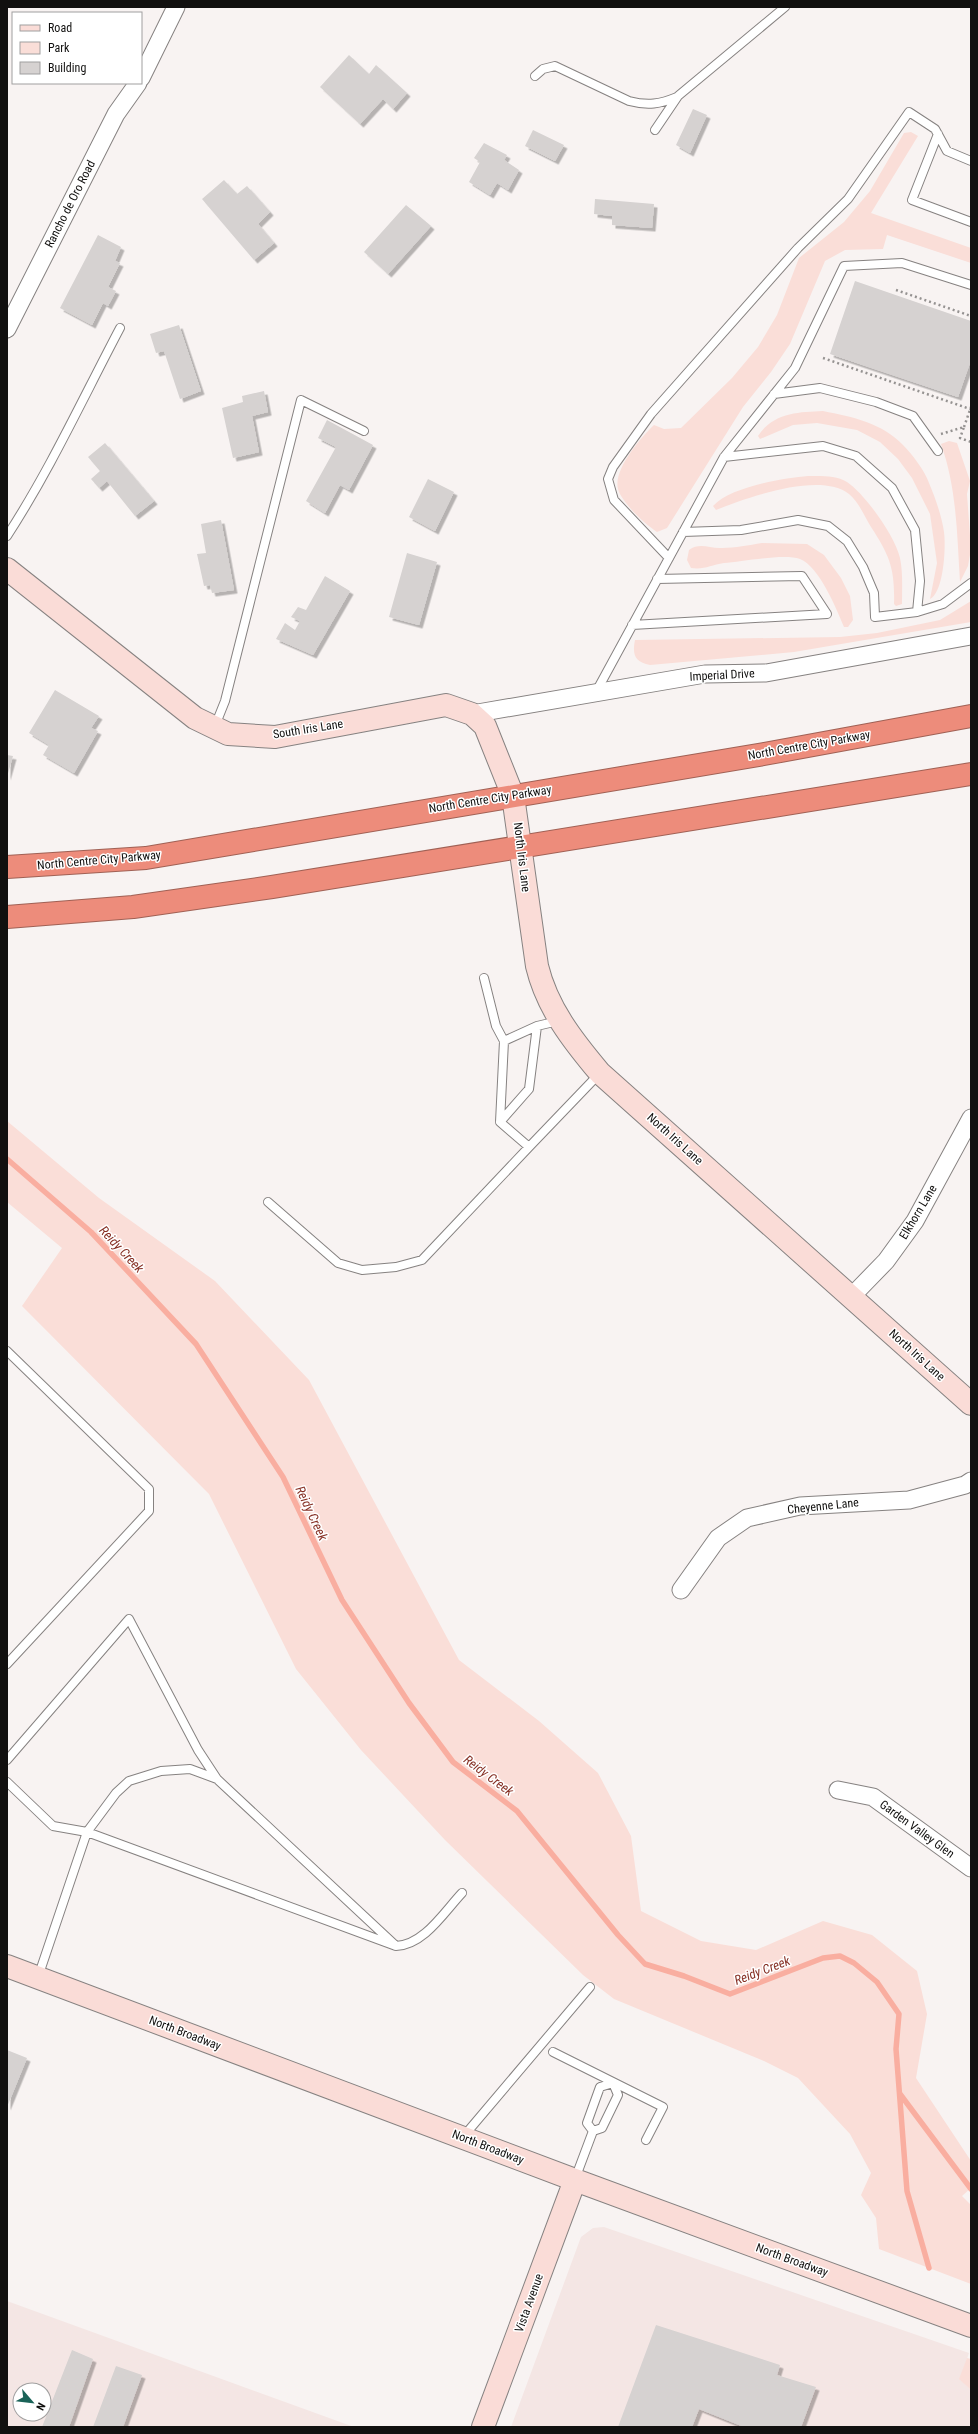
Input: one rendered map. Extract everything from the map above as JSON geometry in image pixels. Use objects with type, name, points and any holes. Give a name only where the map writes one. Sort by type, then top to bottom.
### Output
[{"type":"highway","name":"North Centre City Parkway","points":[[7,867],[146,858],[764,754],[971,716]]},
{"type":"highway","points":[[7,916],[133,907],[522,848],[971,774]]},
{"type":"street","points":[[142,76],[176,7]]},
{"type":"street","name":"Rancho de Oro Road","points":[[7,329],[116,114],[137,84]]},
{"type":"street","name":"South Iris Lane","points":[[7,569],[196,718],[215,726],[228,734],[276,736],[446,705],[472,714],[485,726],[513,796]]},
{"type":"street","name":"Imperial Drive","points":[[472,714],[705,674],[766,673],[971,636]]},
{"type":"street","name":"North Iris Lane","points":[[513,796],[522,848],[537,966],[540,978],[559,1021],[600,1073],[852,1296],[971,1404]]},
{"type":"street","name":"Elkhorn Lane","points":[[852,1296],[886,1261],[914,1221],[971,1118]]},
{"type":"street","name":"Cheyenne Lane","points":[[681,1590],[718,1538],[747,1518],[800,1506],[909,1500],[965,1485],[971,1481]]},
{"type":"street","name":"Garden Valley Glen","points":[[838,1790],[873,1797],[971,1868]]},
{"type":"street","name":"North Broadway","points":[[7,1966],[462,2138],[971,2326]]},
{"type":"street","name":"Vista Avenue","points":[[483,2427],[575,2180]]},
{"type":"lane","points":[[534,76],[543,68],[555,66],[630,101],[642,104],[658,105],[678,96],[785,7]]},
{"type":"lane","points":[[655,130],[678,96]]},
{"type":"lane","points":[[669,558],[614,500],[608,479],[613,467],[651,414],[798,248],[848,199],[909,112],[935,129],[947,151],[971,161]]},
{"type":"lane","points":[[938,134],[912,200],[971,222]]},
{"type":"lane","points":[[595,693],[724,457],[795,368],[844,266],[902,263],[971,285]]},
{"type":"lane","points":[[7,536],[50,466],[72,417],[120,328]]},
{"type":"lane","points":[[774,394],[820,388],[876,402],[913,416],[938,451]]},
{"type":"lane","points":[[215,726],[225,701],[301,400],[364,431]]},
{"type":"lane","points":[[724,457],[823,446],[856,456],[892,488],[915,530],[920,581],[917,612]]},
{"type":"lane","points":[[683,532],[741,530],[798,520],[828,526],[847,541],[863,567],[874,593],[875,617],[917,612],[943,604],[971,583]]},
{"type":"lane","points":[[632,625],[827,614],[802,576],[657,579]]},
{"type":"lane","points":[[484,978],[496,1026],[504,1041],[500,1122]]},
{"type":"lane","points":[[504,1041],[536,1026],[559,1021]]},
{"type":"lane","points":[[500,1122],[529,1089],[536,1026]]},
{"type":"lane","points":[[268,1202],[338,1263],[362,1270],[396,1267],[422,1260],[600,1073]]},
{"type":"lane","points":[[500,1122],[529,1147]]},
{"type":"lane","points":[[7,1351],[149,1489],[149,1511],[7,1664]]},
{"type":"lane","points":[[7,1760],[129,1619],[198,1750],[217,1779],[396,1946]]},
{"type":"lane","points":[[38,1978],[87,1832],[116,1793],[129,1781],[160,1771],[190,1769],[217,1779]]},
{"type":"lane","points":[[7,1782],[53,1826],[87,1832],[396,1946],[406,1946],[421,1937],[462,1894]]},
{"type":"lane","points":[[462,2138],[590,1987]]},
{"type":"lane","points":[[554,2052],[663,2107],[646,2140]]},
{"type":"lane","points":[[593,2131],[602,2128],[618,2095],[613,2083]]},
{"type":"lane","points":[[593,2131],[587,2123],[600,2088],[613,2083]]},
{"type":"lane","points":[[575,2180],[593,2131]]},
{"type":"path","points":[[896,290],[971,316]]},
{"type":"path","points":[[823,358],[971,408],[960,438],[971,442]]},
{"type":"path","points":[[929,438],[964,428]]},
{"type":"shaded area","points":[[604,2227],[969,2353],[960,2379],[971,2390],[971,2427],[511,2427],[581,2237],[593,2228]]},
{"type":"shaded area","points":[[7,2301],[354,2427],[7,2427]]},
{"type":"green space","points":[[911,132],[918,136],[871,213],[971,248],[971,263],[887,235],[883,249],[845,250],[825,261],[790,344],[771,372],[743,407],[667,528],[657,532],[640,519],[620,495],[618,481],[629,454],[642,437],[654,425],[664,429],[681,428],[732,378],[758,347],[777,315],[799,258],[844,222],[870,191],[904,133]]},
{"type":"green space","points":[[823,411],[866,422],[886,431],[895,437],[907,449],[925,473],[938,507],[945,539],[941,578],[935,595],[930,599],[937,563],[930,514],[912,478],[898,459],[880,442],[857,430],[817,423],[793,425],[760,439],[758,436],[764,428],[779,418],[795,413]]},
{"type":"green space","points":[[949,441],[957,443],[970,481],[967,494],[971,549],[968,566],[960,582],[953,495],[941,444]]},
{"type":"green space","points":[[808,476],[833,477],[847,482],[862,496],[878,516],[886,527],[900,558],[902,575],[902,604],[896,606],[894,604],[894,581],[890,563],[883,546],[858,505],[849,494],[836,488],[820,485],[802,486],[783,489],[745,499],[716,510],[713,506],[721,499],[744,489],[771,481]]},
{"type":"green space","points":[[762,543],[807,544],[824,555],[841,578],[850,596],[853,620],[848,627],[844,627],[832,600],[814,570],[800,559],[793,557],[773,557],[724,563],[704,568],[691,568],[687,560],[689,550],[697,546],[727,548]]},
{"type":"green space","points":[[971,601],[971,622],[794,652],[650,665],[638,660],[634,654],[635,640],[840,637],[877,633],[940,620]]},
{"type":"green space","points":[[7,1121],[99,1198],[215,1281],[309,1380],[459,1660],[539,1721],[598,1773],[631,1836],[641,1911],[701,1941],[756,1950],[823,1921],[872,1935],[917,1971],[927,2014],[916,2078],[971,2161],[971,2188],[962,2196],[971,2205],[971,2284],[879,2249],[876,2218],[861,2195],[871,2173],[850,2134],[798,2078],[764,2061],[614,1999],[583,1975],[445,1840],[361,1750],[296,1669],[209,1494],[22,1306],[62,1248],[7,1202]]},
{"type":"green space","points":[[967,2358],[971,2359],[971,2390],[959,2379]]},
{"type":"building","points":[[349,55],[369,74],[376,65],[407,93],[393,109],[383,99],[360,124],[320,87]]},
{"type":"building","points":[[693,109],[707,115],[690,153],[676,145]]},
{"type":"building","points":[[533,130],[564,145],[555,161],[525,146]]},
{"type":"building","points":[[484,143],[507,155],[504,160],[519,170],[508,190],[497,183],[490,195],[469,182],[480,162],[474,158]]},
{"type":"building","points":[[224,180],[237,194],[247,186],[270,212],[258,224],[274,243],[254,260],[202,199]]},
{"type":"building","points":[[595,199],[654,204],[652,228],[612,225],[612,216],[594,214]]},
{"type":"building","points":[[406,205],[431,226],[388,274],[364,252]]},
{"type":"building","points":[[98,235],[121,247],[115,261],[120,263],[108,287],[116,291],[108,306],[103,303],[92,325],[60,308]]},
{"type":"building","points":[[855,281],[971,321],[971,360],[958,397],[830,354]]},
{"type":"building","points":[[179,325],[201,391],[180,399],[164,351],[156,353],[150,334]]},
{"type":"building","points":[[264,391],[268,412],[252,416],[259,452],[233,458],[222,408],[243,402],[242,396]]},
{"type":"building","points":[[327,420],[373,445],[349,490],[340,485],[325,513],[306,501],[336,447],[318,438]]},
{"type":"building","points":[[105,443],[154,501],[135,516],[107,481],[99,488],[91,479],[100,471],[88,457]]},
{"type":"building","points":[[428,479],[454,492],[435,531],[409,517]]},
{"type":"building","points":[[221,520],[234,590],[212,593],[210,585],[204,586],[197,554],[206,553],[201,524]]},
{"type":"building","points":[[407,553],[437,562],[419,625],[389,617]]},
{"type":"building","points":[[325,576],[350,591],[313,655],[276,639],[285,623],[295,630],[300,621],[291,617],[298,607],[306,610]]},
{"type":"building","points":[[55,690],[99,716],[91,728],[98,731],[74,773],[43,755],[49,745],[29,733]]},
{"type":"building","points":[[7,755],[13,756],[7,777]]},
{"type":"building","points":[[7,2050],[27,2058],[7,2107]]},
{"type":"building","points":[[656,2325],[780,2365],[777,2375],[816,2387],[801,2427],[744,2427],[699,2409],[692,2427],[618,2427]]},
{"type":"building","points":[[72,2350],[93,2359],[69,2427],[42,2427],[44,2422],[52,2422],[52,2401]]},
{"type":"building","points":[[116,2366],[142,2375],[123,2427],[93,2427]]},
{"type":"waterway","name":"Reidy Creek","points":[[7,1159],[91,1232],[196,1344],[283,1477],[342,1600],[409,1703],[453,1762],[517,1811],[618,1935],[645,1964],[684,1976],[730,1994],[823,1958],[840,1956],[854,1963],[877,1982],[899,2014],[896,2049],[907,2191],[929,2268]]},
{"type":"waterway","points":[[900,2094],[971,2189]]}]
